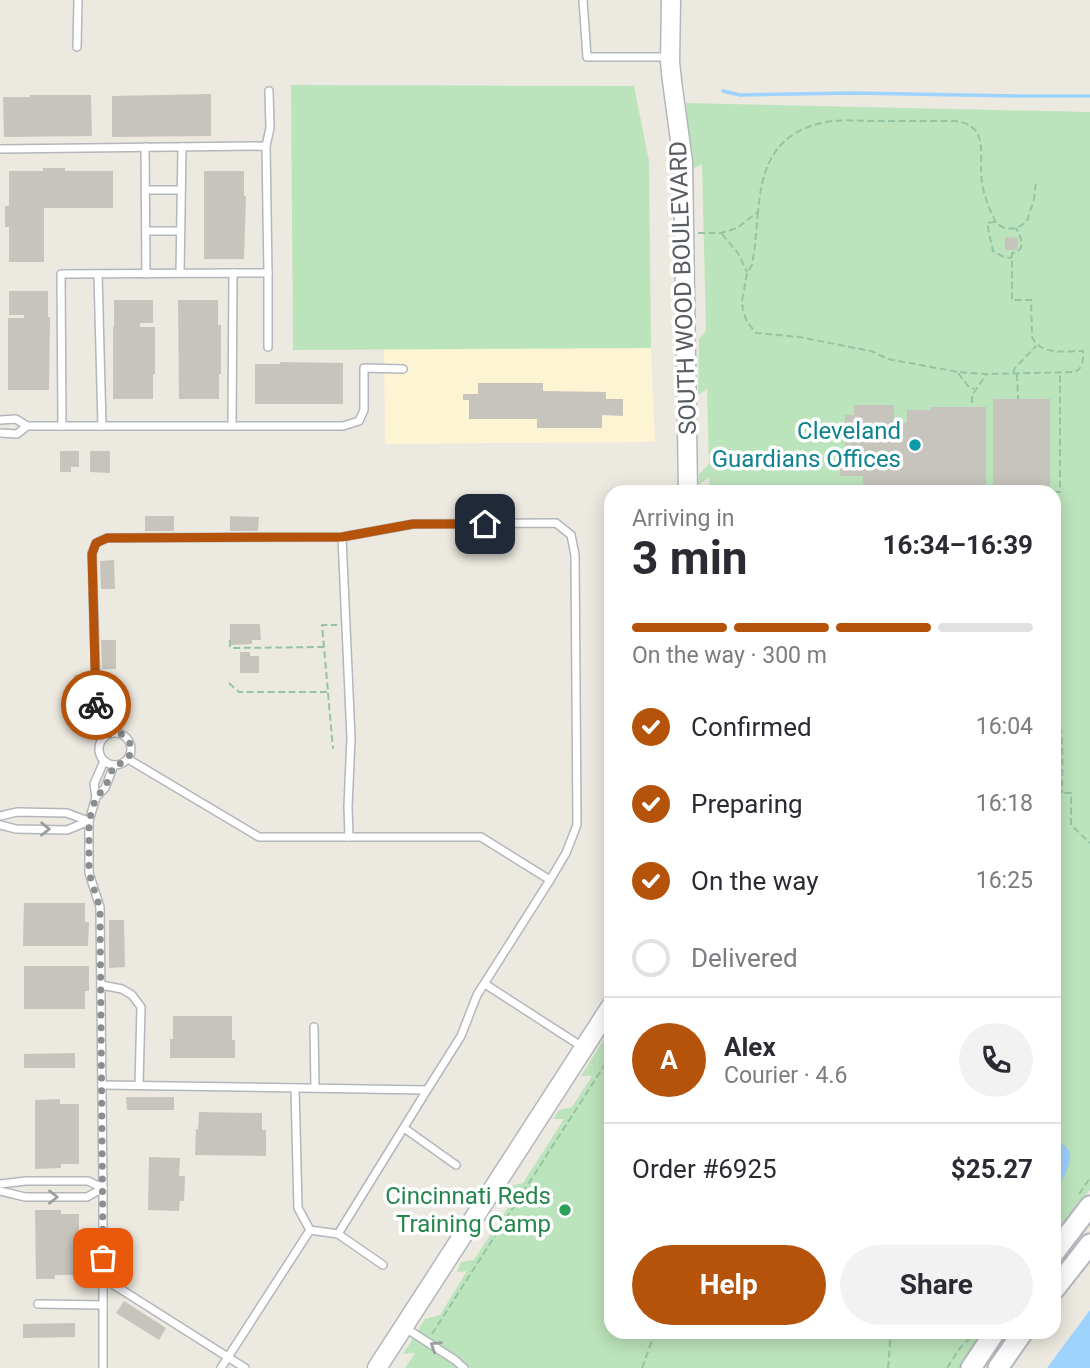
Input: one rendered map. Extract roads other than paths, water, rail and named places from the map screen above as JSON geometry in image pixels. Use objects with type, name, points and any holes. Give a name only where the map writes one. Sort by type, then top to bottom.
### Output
[{"type":"main road","points":[[1061,1243],[1090,1206]]},
{"type":"main road","points":[[1061,1281],[1090,1244]]},
{"type":"main road","points":[[971,1368],[990,1339]]},
{"type":"main road","points":[[998,1368],[1018,1339]]},
{"type":"street","name":"SOUTH WOOD BOULEVARD","points":[[671,0],[670,57],[683,162],[688,485]]},
{"type":"street","points":[[377,1368],[604,1017]]},
{"type":"lane","points":[[77,47],[78,0]]},
{"type":"lane","points":[[583,0],[587,57],[670,57]]},
{"type":"lane","points":[[268,347],[266,146],[270,128],[269,91]]},
{"type":"lane","points":[[0,149],[266,146]]},
{"type":"lane","points":[[145,147],[146,274]]},
{"type":"lane","points":[[180,274],[182,147]]},
{"type":"lane","points":[[146,190],[181,190]]},
{"type":"lane","points":[[146,231],[180,231]]},
{"type":"lane","points":[[232,426],[233,273]]},
{"type":"lane","points":[[62,426],[61,274],[268,273]]},
{"type":"lane","points":[[98,274],[102,426]]},
{"type":"lane","points":[[0,420],[16,419],[27,426],[342,426],[359,421],[364,410],[364,368],[403,369]]},
{"type":"lane","points":[[0,433],[17,434],[27,426]]},
{"type":"lane","points":[[105,736],[97,724],[92,554],[96,543],[107,538],[342,537],[413,524],[556,523],[571,534],[575,555],[577,825],[566,853],[478,995],[461,1036],[338,1234]]},
{"type":"lane","points":[[342,537],[351,738],[349,837]]},
{"type":"lane","points":[[116,733],[125,736],[132,750],[128,759],[120,765],[114,765],[100,757],[99,746],[105,736],[116,733]]},
{"type":"lane","points":[[128,759],[259,837],[481,838],[550,880]]},
{"type":"lane","points":[[103,1368],[100,908],[89,873],[89,821],[96,797],[94,784],[104,761]]},
{"type":"lane","points":[[96,797],[105,788],[114,765]]},
{"type":"lane","points":[[0,816],[17,812],[67,813],[89,821]]},
{"type":"lane","points":[[0,825],[16,829],[67,830],[89,821]]},
{"type":"lane","points":[[485,984],[584,1048]]},
{"type":"lane","points":[[101,985],[122,989],[132,995],[141,1007],[139,1085]]},
{"type":"lane","points":[[314,1027],[315,1088]]},
{"type":"lane","points":[[102,1085],[427,1090]]},
{"type":"lane","points":[[295,1088],[298,1208],[310,1230]]},
{"type":"lane","points":[[404,1128],[456,1165]]},
{"type":"lane","points":[[0,1184],[26,1181],[88,1181],[103,1188]]},
{"type":"lane","points":[[0,1191],[25,1197],[87,1197],[103,1188]]},
{"type":"lane","points":[[310,1230],[338,1234],[383,1265]]},
{"type":"lane","points":[[221,1368],[310,1230]]},
{"type":"lane","points":[[103,1278],[245,1368]]},
{"type":"lane","points":[[38,1304],[103,1305]]},
{"type":"lane","points":[[404,1327],[464,1368]]},
{"type":"water","points":[[1061,1144],[1070,1156],[1061,1182]]},
{"type":"water","points":[[1090,1310],[1090,1368],[1047,1368],[1087,1314]]},
{"type":"waterway","points":[[723,91],[740,95],[853,93],[1090,96]]},
{"type":"place","name":"Cleveland Guardians Offices","points":[[915,445]]},
{"type":"place","name":"Cincinnati Reds Training Camp","points":[[565,1210]]}]
